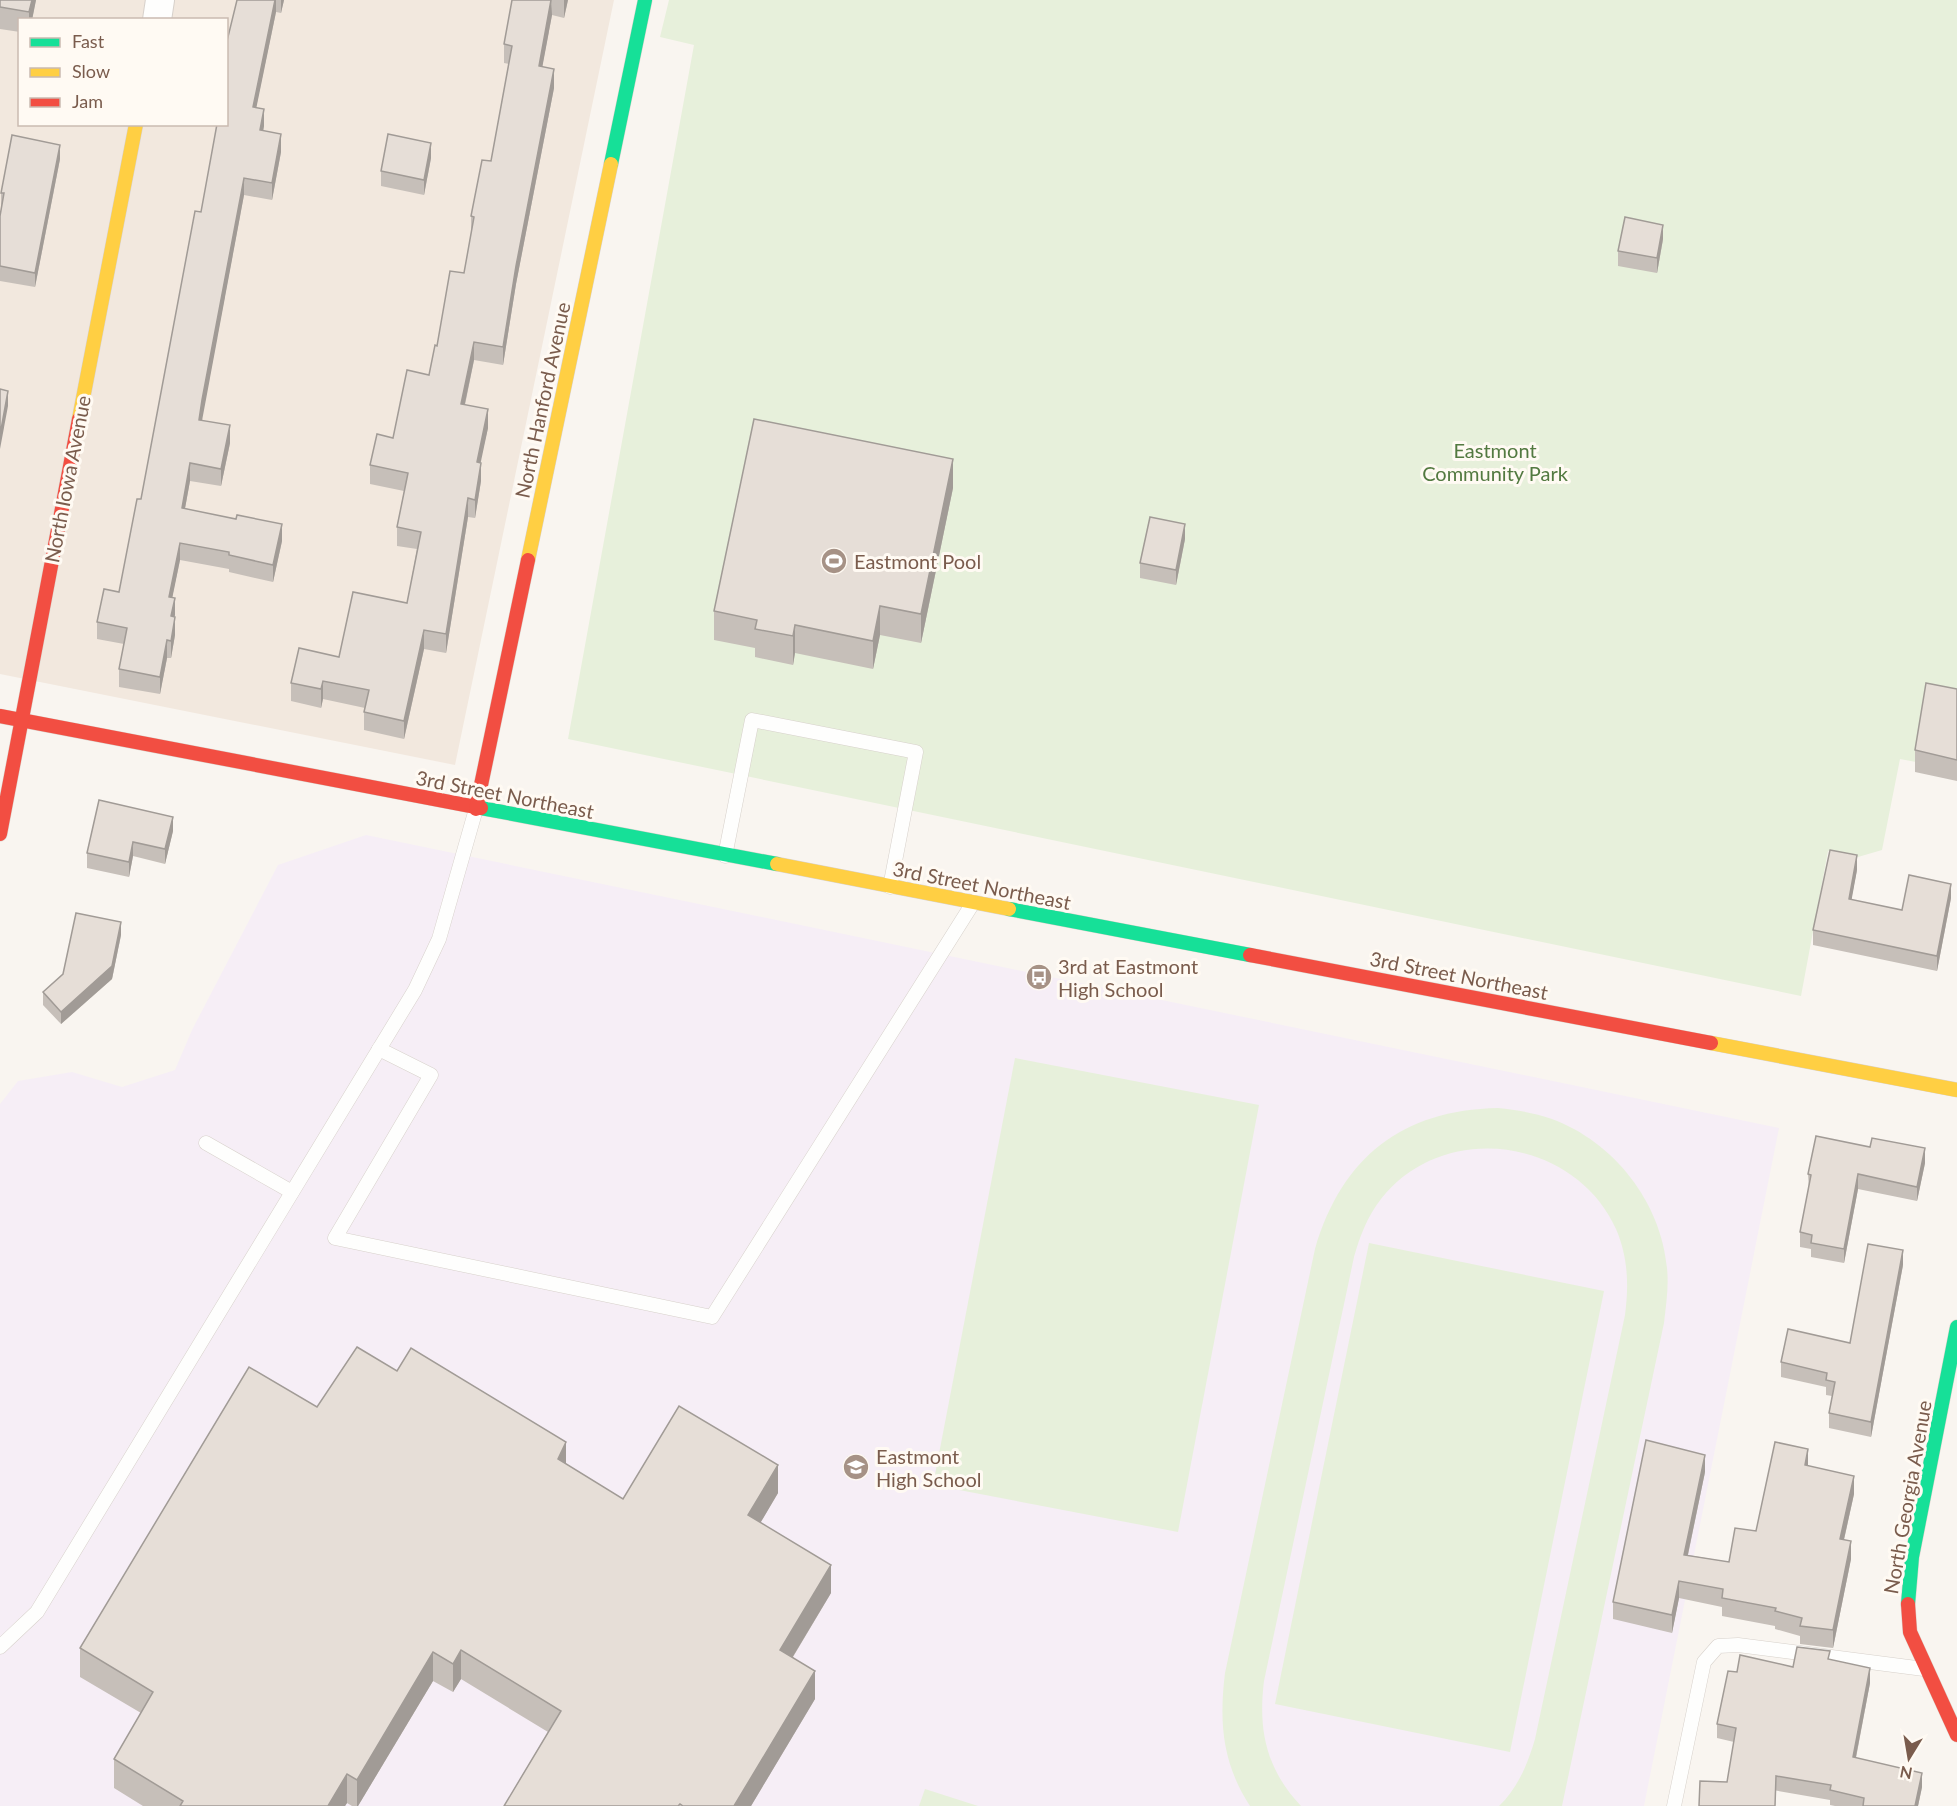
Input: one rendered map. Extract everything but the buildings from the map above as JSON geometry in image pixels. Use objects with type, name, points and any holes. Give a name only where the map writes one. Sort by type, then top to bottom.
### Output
[{"type":"street","points":[[157,18],[160,0]]},
{"type":"street","name":"North Hanford Avenue","points":[[476,808],[645,0]]},
{"type":"street","name":"North Iowa Avenue","points":[[0,834],[20,720],[136,126]]},
{"type":"street","name":"3rd Street Northeast","points":[[0,716],[1957,1090]]},
{"type":"street","name":"North Georgia Avenue","points":[[1957,1327],[1912,1557],[1909,1596],[1910,1632],[1957,1735]]},
{"type":"lane","points":[[725,856],[752,720],[916,752],[890,887]]},
{"type":"lane","points":[[0,1647],[37,1612],[415,990],[439,939],[476,808]]},
{"type":"lane","points":[[379,1049],[431,1075],[335,1238],[712,1317],[973,903]]},
{"type":"lane","points":[[206,1143],[292,1192]]},
{"type":"lane","points":[[1674,1806],[1704,1662],[1718,1646],[1738,1645],[1926,1669]]},
{"type":"shaded area","points":[[0,0],[614,0],[455,765],[0,674]]},
{"type":"shaded area","name":"Eastmont High School","points":[[366,835],[1779,1128],[1644,1806],[0,1806],[0,1104],[18,1081],[72,1072],[122,1087],[175,1070],[192,1030],[278,865]]},
{"type":"green space","name":"Eastmont Community Park","points":[[669,0],[1957,0],[1957,711],[1916,762],[1900,759],[1882,850],[1858,857],[1828,851],[1801,996],[568,739],[694,45],[660,37]]},
{"type":"green space","points":[[1015,1058],[1259,1105],[1178,1532],[933,1485]]},
{"type":"green space","points":[[1498,1108],[1552,1119],[1574,1129],[1614,1159],[1630,1177],[1655,1220],[1663,1244],[1667,1268],[1664,1323],[1562,1806],[1499,1806],[1522,1775],[1535,1739],[1625,1315],[1627,1282],[1625,1261],[1616,1229],[1597,1198],[1571,1175],[1540,1158],[1507,1150],[1472,1149],[1439,1157],[1408,1174],[1381,1199],[1368,1220],[1359,1242],[1262,1699],[1264,1732],[1272,1763],[1289,1792],[1301,1806],[1250,1806],[1233,1774],[1228,1758],[1222,1708],[1225,1673],[1315,1249],[1341,1188],[1359,1164],[1381,1145],[1405,1129],[1433,1118],[1464,1111]]},
{"type":"green space","points":[[1369,1243],[1604,1291],[1510,1752],[1275,1704]]},
{"type":"green space","points":[[925,1789],[978,1806],[919,1806]]},
{"type":"traffic: fast","points":[[611,164],[645,0]]},
{"type":"traffic: fast","points":[[481,808],[777,864]]},
{"type":"traffic: fast","points":[[1009,909],[1250,955]]},
{"type":"traffic: fast","points":[[1908,1604],[1912,1557],[1957,1327]]},
{"type":"traffic: slow","points":[[79,419],[136,126]]},
{"type":"traffic: slow","points":[[528,560],[611,164]]},
{"type":"traffic: slow","points":[[777,864],[1009,909]]},
{"type":"traffic: slow","points":[[1711,1043],[1957,1090]]},
{"type":"traffic: jam","points":[[0,834],[79,419]]},
{"type":"traffic: jam","points":[[476,809],[528,560]]},
{"type":"traffic: jam","points":[[0,716],[481,808]]},
{"type":"traffic: jam","points":[[1250,955],[1711,1043]]},
{"type":"traffic: jam","points":[[1908,1604],[1910,1632],[1957,1735]]},
{"type":"place","name":"Eastmont Pool","points":[[834,561]]},
{"type":"place","name":"3rd at Eastmont High School","points":[[1039,977]]},
{"type":"place","name":"Eastmont High School","points":[[856,1467]]}]
